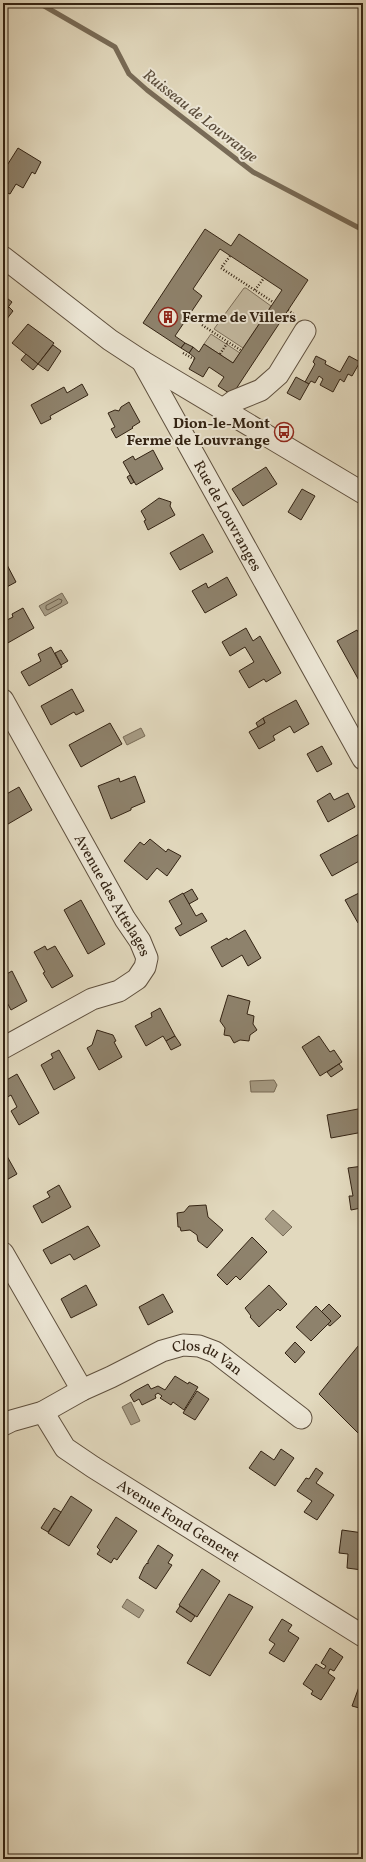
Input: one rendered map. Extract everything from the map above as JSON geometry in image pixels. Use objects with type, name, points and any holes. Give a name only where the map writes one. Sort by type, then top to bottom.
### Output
[{"type":"street","name":"Rue de Louvranges","points":[[3,257],[110,340],[142,361],[363,759]]},
{"type":"street","points":[[222,410],[234,401],[261,390],[278,375],[305,331]]},
{"type":"street","points":[[142,361],[363,493]]},
{"type":"street","name":"Avenue des Attelages","points":[[3,700],[125,919],[140,941],[147,958],[145,967],[137,979],[119,991],[92,999],[3,1048]]},
{"type":"street","points":[[3,1253],[82,1390]]},
{"type":"street","name":"Clos du Van","points":[[43,1412],[82,1390],[162,1351],[183,1345],[199,1346],[215,1352],[301,1418]]},
{"type":"street","points":[[3,1425],[11,1421],[43,1412]]},
{"type":"street","name":"Avenue Fond Generet","points":[[43,1412],[65,1448],[363,1636]]},
{"type":"path","points":[[230,256],[221,268],[273,302]]},
{"type":"path","points":[[255,290],[264,278]]},
{"type":"path","points":[[202,325],[242,351]]},
{"type":"path","points":[[220,354],[228,342]]},
{"type":"path","points":[[183,353],[194,359]]},
{"type":"shaded area","points":[[244,288],[271,306],[243,348],[214,329]]},
{"type":"shaded area","points":[[211,334],[240,353],[233,363],[204,344]]},
{"type":"water","points":[[62,593],[68,603],[45,616],[39,606]]},
{"type":"water","points":[[141,728],[145,736],[127,745],[123,737]]},
{"type":"water","points":[[274,1080],[277,1085],[274,1092],[251,1092],[250,1081]]},
{"type":"water","points":[[273,1210],[292,1227],[283,1236],[265,1219]]},
{"type":"water","points":[[131,1402],[140,1421],[131,1425],[122,1407]]},
{"type":"water","points":[[127,1599],[144,1610],[139,1618],[122,1607]]},
{"type":"building","points":[[18,148],[41,162],[35,174],[32,172],[23,188],[16,184],[10,194],[3,191],[3,167],[6,167]]},
{"type":"building","name":"Ferme de Villers","points":[[205,229],[231,246],[239,234],[308,280],[232,395],[218,386],[224,377],[209,367],[203,377],[189,369],[195,358],[189,353],[193,347],[199,352],[204,344],[233,363],[282,290],[220,249],[193,289],[202,296],[175,336],[185,343],[181,348],[143,323]]},
{"type":"building","points":[[3,295],[12,302],[3,314]]},
{"type":"building","points":[[9,307],[13,311],[3,324],[3,314]]},
{"type":"building","points":[[28,324],[54,343],[38,364],[12,343]]},
{"type":"building","points":[[185,343],[193,347],[189,353],[181,348]]},
{"type":"building","points":[[53,345],[61,351],[48,371],[38,364]]},
{"type":"building","points":[[26,354],[38,364],[33,370],[21,360]]},
{"type":"building","points":[[316,356],[326,361],[325,364],[340,372],[349,356],[360,362],[352,376],[348,374],[344,382],[340,379],[333,392],[320,385],[323,379],[319,376],[315,383],[311,381],[309,384],[305,382],[315,364],[313,362]]},
{"type":"building","points":[[296,377],[309,384],[300,400],[287,393]]},
{"type":"building","points":[[82,384],[88,395],[50,416],[51,419],[41,424],[31,405],[64,387],[67,393]]},
{"type":"building","points":[[129,402],[140,422],[116,438],[111,429],[115,427],[108,413],[115,410],[119,411],[121,407]]},
{"type":"building","points":[[153,450],[163,469],[136,485],[123,462],[133,456],[135,460]]},
{"type":"building","points":[[266,467],[277,484],[243,506],[232,489]]},
{"type":"building","points":[[130,475],[134,482],[131,484],[127,477]]},
{"type":"building","points":[[302,489],[315,496],[301,520],[288,512]]},
{"type":"building","points":[[159,498],[171,502],[170,506],[175,515],[148,530],[144,521],[146,520],[141,511]]},
{"type":"building","points":[[203,534],[213,552],[180,570],[170,553]]},
{"type":"building","points":[[5,561],[16,582],[3,589],[3,562]]},
{"type":"building","points":[[227,577],[237,595],[205,613],[192,591],[206,583],[208,588]]},
{"type":"building","points":[[23,608],[34,628],[6,644],[3,638],[3,622],[13,617],[12,614]]},
{"type":"building","points":[[246,628],[253,641],[260,636],[281,673],[266,682],[264,679],[249,688],[239,671],[254,662],[245,647],[230,656],[222,642]]},
{"type":"building","points":[[357,630],[363,641],[363,683],[361,684],[337,641]]},
{"type":"building","points":[[51,647],[62,667],[29,686],[21,672],[41,661],[38,654]]},
{"type":"building","points":[[61,650],[68,661],[61,665],[55,653]]},
{"type":"building","points":[[72,689],[84,711],[76,715],[74,712],[51,725],[41,706]]},
{"type":"building","points":[[296,700],[309,724],[294,733],[290,726],[273,736],[275,740],[259,749],[249,732],[265,723],[263,718]]},
{"type":"building","points":[[263,718],[265,723],[258,727],[256,723]]},
{"type":"building","points":[[110,723],[122,744],[81,767],[69,745]]},
{"type":"building","points":[[322,746],[332,764],[317,772],[307,754]]},
{"type":"building","points":[[135,776],[145,802],[111,819],[98,786],[119,778],[120,782]]},
{"type":"building","points":[[19,787],[32,810],[3,827],[3,796]]},
{"type":"building","points":[[330,793],[334,800],[348,793],[355,807],[328,822],[317,801]]},
{"type":"building","points":[[361,833],[363,837],[363,859],[332,876],[320,855]]},
{"type":"building","points":[[150,839],[166,852],[168,849],[181,856],[167,876],[157,868],[147,880],[124,861],[140,842],[144,845]]},
{"type":"building","points":[[192,889],[198,899],[189,904],[183,894]]},
{"type":"building","points":[[183,893],[196,916],[202,913],[207,921],[180,936],[175,928],[182,924],[169,901]]},
{"type":"building","points":[[359,893],[363,899],[363,920],[358,923],[345,900]]},
{"type":"building","points":[[81,900],[105,944],[88,954],[64,910]]},
{"type":"building","points":[[245,930],[261,958],[248,966],[242,955],[222,967],[211,947],[227,938],[228,940]]},
{"type":"building","points":[[45,946],[47,950],[55,946],[73,976],[52,988],[43,973],[45,972],[34,952]]},
{"type":"building","points":[[12,971],[27,1001],[11,1010],[3,995],[3,976]]},
{"type":"building","points":[[228,995],[250,1001],[247,1014],[254,1016],[253,1024],[257,1030],[250,1035],[249,1041],[240,1040],[234,1043],[230,1036],[224,1035],[225,1028],[220,1021]]},
{"type":"building","points":[[160,1008],[175,1036],[166,1041],[163,1036],[146,1046],[135,1026],[152,1017],[151,1013]]},
{"type":"building","points":[[97,1030],[113,1035],[116,1041],[114,1042],[122,1057],[99,1070],[87,1048],[92,1045]]},
{"type":"building","points":[[175,1036],[181,1045],[171,1050],[166,1041]]},
{"type":"building","points":[[319,1036],[330,1052],[334,1050],[342,1062],[320,1076],[302,1047]]},
{"type":"building","points":[[59,1050],[75,1078],[54,1090],[41,1065],[53,1058],[51,1054]]},
{"type":"building","points":[[339,1064],[343,1069],[331,1077],[327,1072]]},
{"type":"building","points":[[17,1074],[39,1113],[19,1125],[11,1111],[17,1107],[11,1095],[4,1099],[3,1097],[3,1082]]},
{"type":"building","points":[[363,1108],[363,1132],[331,1138],[327,1115]]},
{"type":"building","points":[[3,1149],[17,1174],[3,1182]]},
{"type":"building","points":[[363,1166],[363,1217],[361,1208],[351,1210],[349,1196],[353,1196],[348,1168]]},
{"type":"building","points":[[59,1185],[71,1207],[42,1223],[33,1206],[50,1197],[47,1192]]},
{"type":"building","points":[[206,1205],[208,1217],[223,1230],[207,1248],[198,1241],[197,1235],[190,1230],[181,1231],[180,1227],[178,1227],[177,1213],[184,1212],[189,1206]]},
{"type":"building","points":[[88,1226],[100,1246],[74,1260],[70,1254],[51,1264],[43,1250]]},
{"type":"building","points":[[252,1237],[267,1252],[240,1280],[236,1276],[227,1285],[217,1275]]},
{"type":"building","points":[[86,1285],[97,1305],[71,1318],[61,1299]]},
{"type":"building","points":[[269,1285],[287,1304],[280,1311],[278,1309],[259,1327],[250,1317],[251,1316],[245,1308]]},
{"type":"building","points":[[163,1294],[173,1312],[148,1325],[139,1307]]},
{"type":"building","points":[[329,1304],[341,1316],[330,1326],[327,1324],[331,1321],[321,1312]]},
{"type":"building","points":[[316,1306],[331,1321],[311,1341],[296,1327]]},
{"type":"building","points":[[363,1340],[363,1438],[319,1394]]},
{"type":"building","points":[[295,1342],[305,1352],[295,1363],[285,1353]]},
{"type":"building","points":[[175,1376],[188,1384],[189,1382],[198,1387],[184,1410],[173,1402],[171,1405],[160,1398],[162,1396],[158,1393],[155,1395],[156,1398],[142,1405],[139,1399],[134,1402],[130,1395],[148,1384],[151,1389],[158,1386],[165,1390]]},
{"type":"building","points":[[197,1391],[209,1399],[195,1420],[183,1413]]},
{"type":"building","points":[[281,1449],[294,1458],[275,1486],[249,1468],[261,1451],[274,1460]]},
{"type":"building","points":[[316,1468],[323,1473],[316,1483],[334,1495],[317,1520],[304,1512],[312,1501],[297,1491],[306,1478],[309,1479]]},
{"type":"building","points":[[71,1496],[92,1510],[69,1546],[48,1533]]},
{"type":"building","points":[[54,1508],[61,1512],[48,1532],[41,1528]]},
{"type":"building","points":[[116,1517],[137,1531],[117,1560],[114,1558],[111,1563],[97,1554],[100,1550],[97,1547]]},
{"type":"building","points":[[342,1530],[363,1533],[362,1570],[347,1568],[348,1554],[339,1553]]},
{"type":"building","points":[[158,1545],[173,1555],[168,1563],[172,1565],[156,1589],[139,1578]]},
{"type":"building","points":[[202,1569],[220,1581],[197,1617],[179,1605]]},
{"type":"building","points":[[229,1594],[253,1607],[210,1676],[187,1663]]},
{"type":"building","points":[[180,1606],[195,1616],[191,1622],[176,1612]]},
{"type":"building","points":[[282,1619],[292,1625],[288,1631],[299,1638],[284,1662],[269,1653],[275,1644],[269,1640]]},
{"type":"building","points":[[330,1648],[343,1657],[334,1671],[330,1669],[328,1673],[335,1678],[321,1700],[311,1694],[313,1691],[303,1684],[316,1664],[324,1669],[326,1666],[321,1663]]},
{"type":"building","points":[[363,1676],[363,1709],[352,1706]]},
{"type":"waterway","name":"Ruisseau de Louvrange","points":[[39,3],[115,47],[129,74],[147,90],[253,172],[363,230]]},
{"type":"place","name":"Ferme de Villers","points":[[168,317]]},
{"type":"place","name":"Dion-le-Mont Ferme de Louvrange","points":[[284,432]]}]
